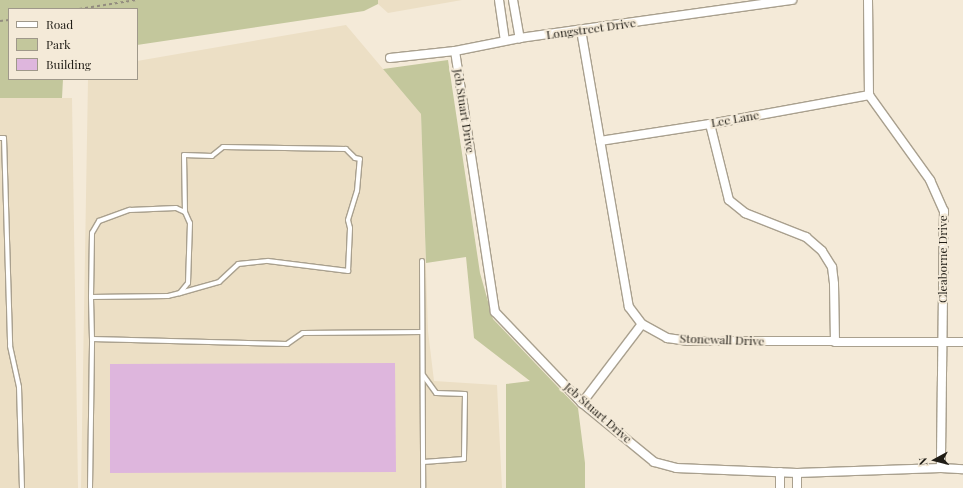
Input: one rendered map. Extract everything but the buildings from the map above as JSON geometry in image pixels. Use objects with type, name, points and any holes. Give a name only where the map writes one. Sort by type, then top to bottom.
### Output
[{"type":"street","points":[[499,0],[506,41]]},
{"type":"street","points":[[513,0],[520,38]]},
{"type":"street","name":"Longstreet Drive","points":[[390,58],[455,51],[520,38],[792,0]]},
{"type":"street","points":[[868,0],[869,95]]},
{"type":"street","name":"Stonewall Drive","points":[[581,30],[629,306],[642,324],[667,338],[688,341],[963,342]]},
{"type":"street","name":"Jeb Stuart Drive","points":[[455,51],[495,312],[582,403],[654,462],[676,468],[797,473],[941,468],[963,469]]},
{"type":"street","name":"Lee Lane","points":[[600,141],[710,124],[869,95]]},
{"type":"street","name":"Cleaborne Drive","points":[[869,95],[930,180],[944,211],[941,468]]},
{"type":"street","points":[[710,124],[729,200],[745,213],[806,237],[822,251],[832,267],[834,284],[835,342]]},
{"type":"street","points":[[582,403],[642,324]]},
{"type":"street","points":[[780,472],[780,488]]},
{"type":"street","points":[[797,473],[797,488]]},
{"type":"lane","points":[[0,138],[4,138],[5,215],[10,346],[19,387],[22,488]]},
{"type":"lane","points":[[91,297],[168,296],[180,293],[219,282],[238,264],[268,261],[348,271],[350,228],[348,220],[357,191],[360,159],[355,158],[346,149],[223,147],[212,156],[184,155],[185,212],[190,222],[188,283],[180,293]]},
{"type":"lane","points":[[90,488],[92,233],[99,221],[130,210],[176,208],[185,212]]},
{"type":"lane","points":[[0,215],[5,215]]},
{"type":"lane","points":[[422,261],[423,488]]},
{"type":"lane","points":[[92,339],[287,344],[303,333],[422,332]]},
{"type":"lane","points":[[423,375],[436,393],[465,394],[464,459],[424,462]]},
{"type":"path","points":[[84,8],[136,0]]},
{"type":"shaded area","points":[[378,0],[462,0],[388,13],[378,4]]},
{"type":"shaded area","points":[[346,25],[421,114],[428,331],[434,381],[497,385],[502,488],[81,488],[88,80],[138,80],[138,61]]},
{"type":"shaded area","points":[[0,98],[72,98],[78,488],[0,488]]},
{"type":"green space","points":[[0,0],[378,0],[378,4],[364,11],[138,45],[138,8],[8,8],[8,80],[63,80],[62,98],[0,98]]},
{"type":"green space","points":[[448,60],[480,273],[493,319],[578,408],[585,463],[585,488],[506,488],[506,384],[530,381],[474,338],[466,257],[426,263],[421,114],[383,69]]}]
